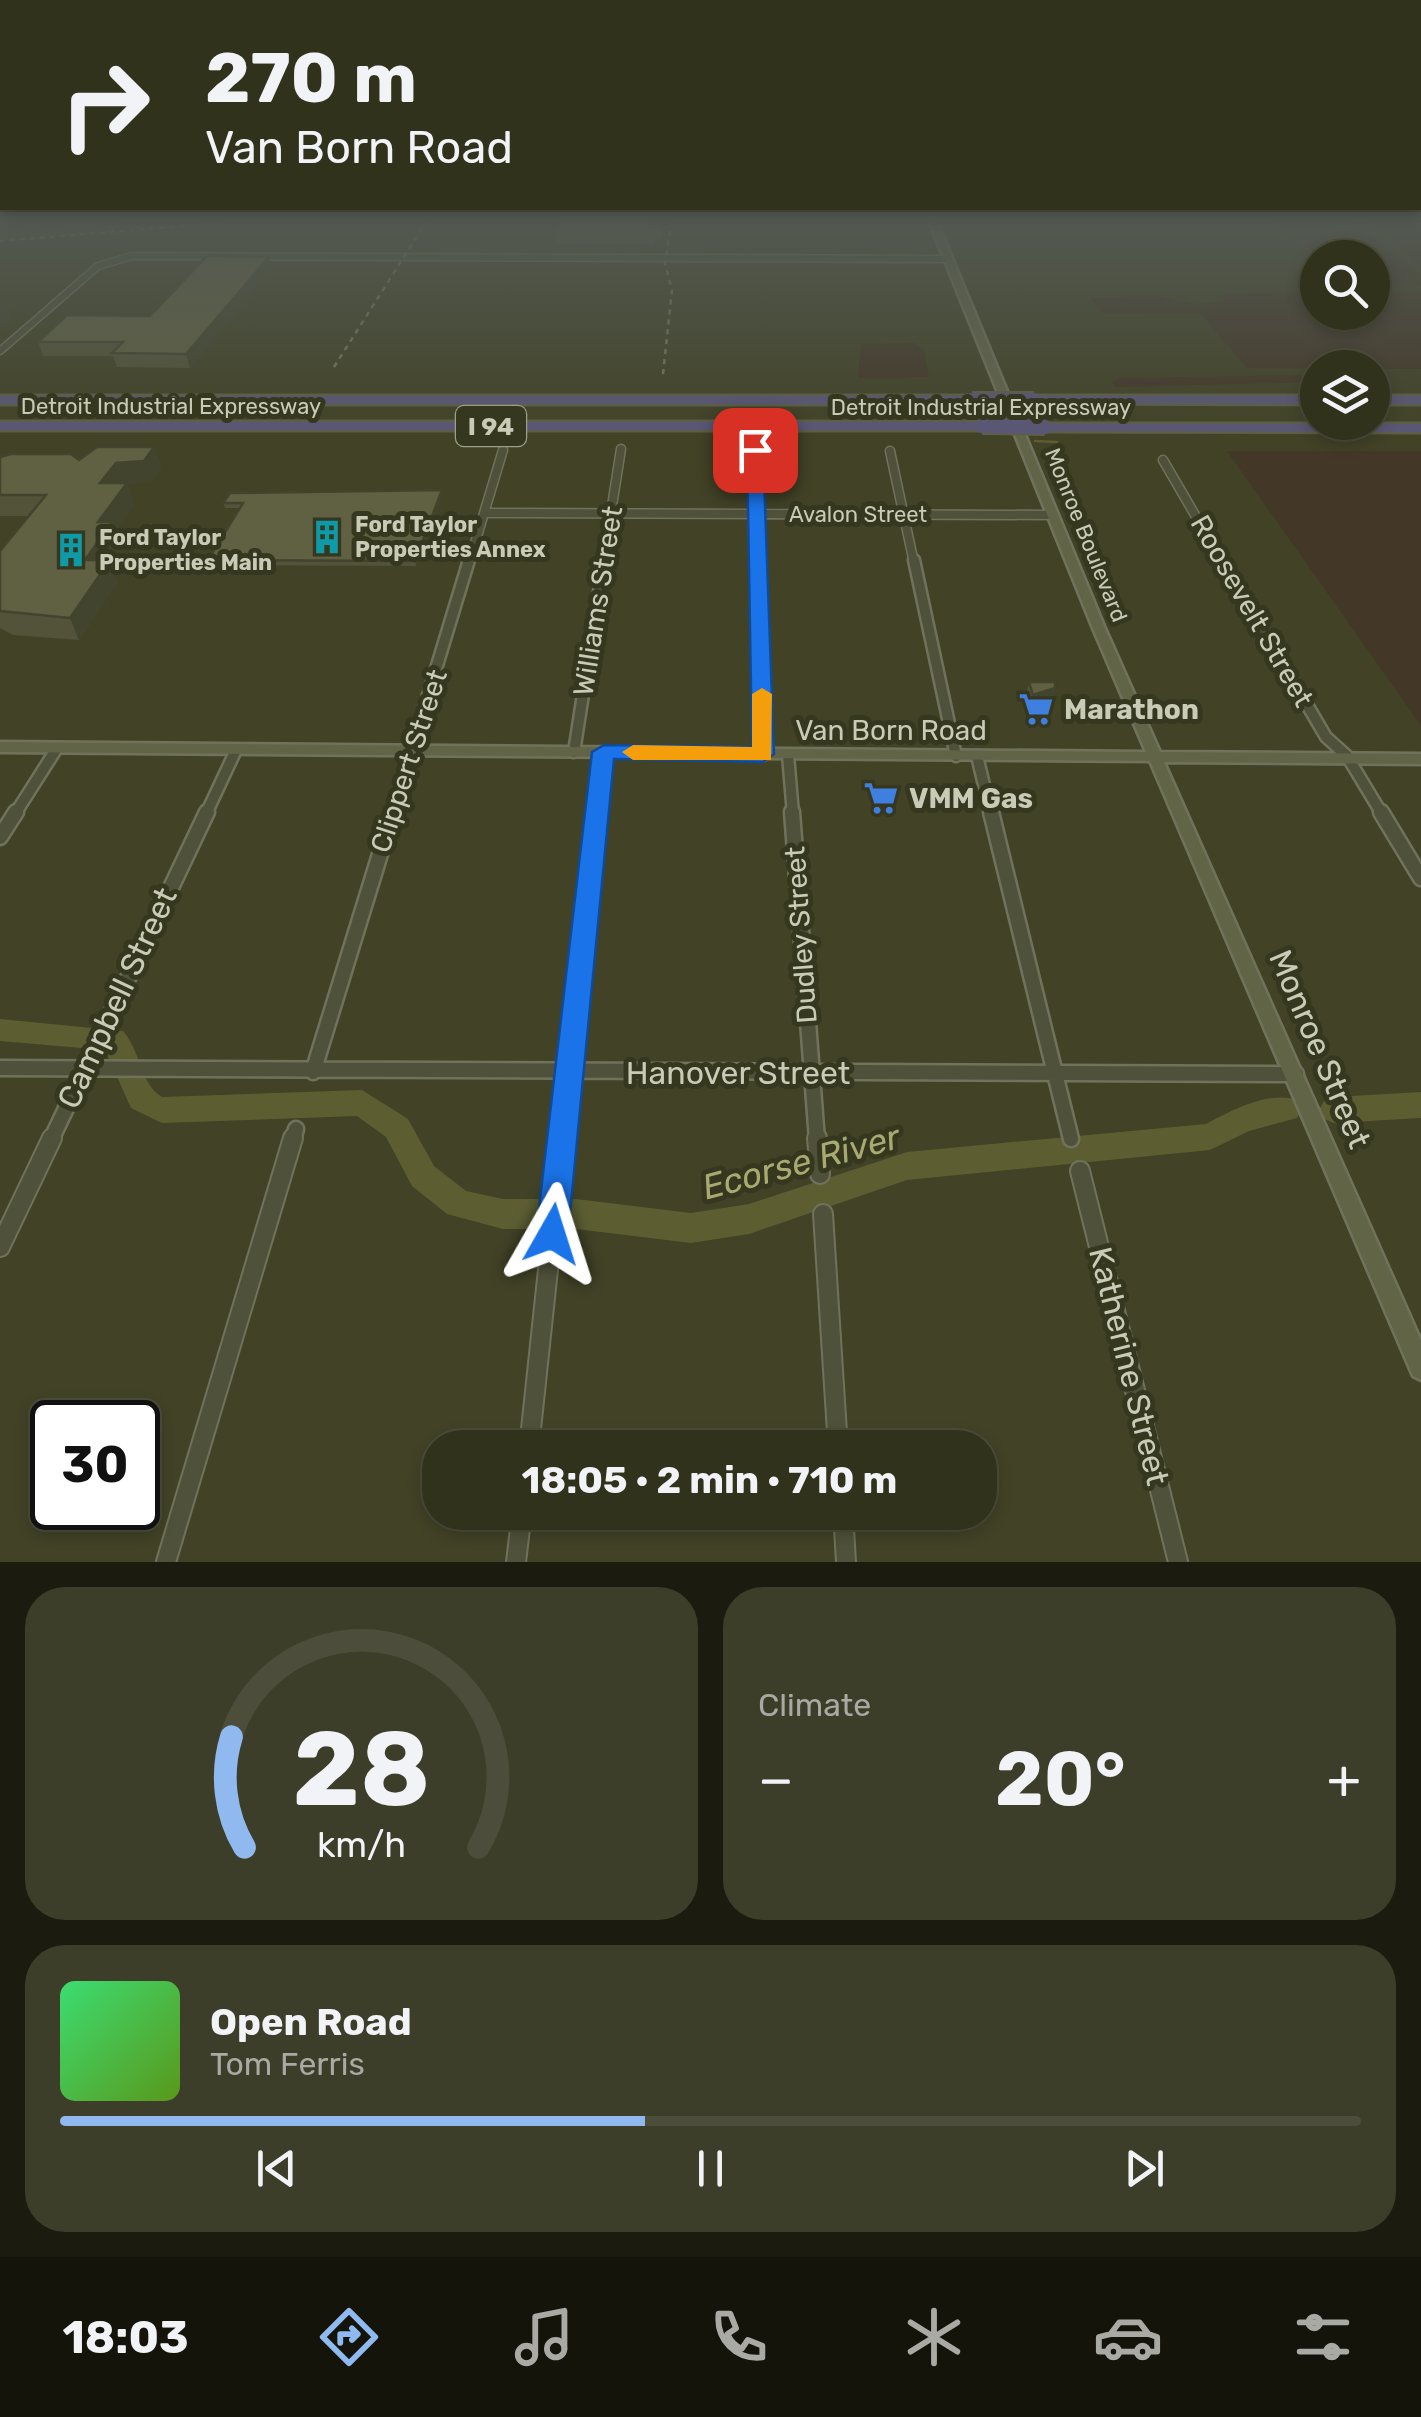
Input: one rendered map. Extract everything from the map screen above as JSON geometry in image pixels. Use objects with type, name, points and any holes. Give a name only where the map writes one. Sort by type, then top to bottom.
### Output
[{"type":"highway","name":"Detroit Industrial Expressway","points":[[0,398],[1300,400]]},
{"type":"highway","points":[[1390,400],[1421,400]]},
{"type":"highway","name":"Detroit Industrial Expressway","points":[[0,426],[1421,428]]},
{"type":"street","points":[[0,351],[68,292]]},
{"type":"street","name":"Monroe Boulevard","points":[[961,292],[1155,757]]},
{"type":"street","name":"Clippert Street","points":[[314,1072],[503,450]]},
{"type":"street","name":"Williams Street","points":[[574,752],[621,450]]},
{"type":"street","points":[[755,450],[763,754]]},
{"type":"street","points":[[890,450],[956,756]]},
{"type":"street","name":"Roosevelt Street","points":[[1164,460],[1326,737],[1348,756],[1421,878]]},
{"type":"street","name":"Avalon Street","points":[[484,513],[1052,515]]},
{"type":"street","name":"Van Born Road","points":[[0,748],[1421,758]]},
{"type":"street","points":[[0,837],[57,748]]},
{"type":"street","name":"Campbell Street","points":[[0,1247],[236,750]]},
{"type":"street","points":[[531,1430],[604,752]]},
{"type":"street","name":"Dudley Street","points":[[788,755],[820,1174]]},
{"type":"street","points":[[976,756],[1071,1139]]},
{"type":"street","name":"Monroe Street","points":[[1155,757],[1421,1368]]},
{"type":"street","name":"Hanover Street","points":[[0,1068],[1055,1073],[1300,1083]]},
{"type":"street","points":[[166,1562],[296,1130]]},
{"type":"street","name":"Katherine Street","points":[[1080,1170],[1178,1562]]},
{"type":"street","points":[[823,1214],[837,1430]]},
{"type":"street","points":[[516,1562],[520,1530]]},
{"type":"street","points":[[844,1530],[846,1562]]},
{"type":"shaded area","points":[[1300,292],[1300,330],[1390,330],[1390,292],[1421,292],[1421,369],[1390,369],[1390,350],[1300,350],[1300,368],[1247,368],[1201,314],[1102,313],[1091,298],[1159,296],[1194,304],[1224,301],[1226,294]]},
{"type":"shaded area","points":[[914,343],[924,351],[929,377],[858,378],[861,344]]},
{"type":"shaded area","points":[[1300,375],[1300,382],[1116,387],[1112,383],[1120,378]]},
{"type":"shaded area","points":[[1227,451],[1421,451],[1421,726],[1408,707]]},
{"type":"building","points":[[173,292],[239,292],[186,354],[112,353],[123,342],[38,342],[67,315],[150,316]]},
{"type":"building","name":"Ford Taylor Properties Main","points":[[97,447],[154,447],[144,461],[116,463],[100,483],[127,483],[98,522],[112,522],[85,560],[110,560],[70,618],[0,611],[0,551],[46,495],[0,495],[0,457],[71,454],[79,460]]},
{"type":"building","name":"Ford Taylor Properties Annex","points":[[442,490],[415,561],[208,560],[243,503],[223,503],[230,493]]},
{"type":"building","points":[[1029,682],[1055,682],[1055,688],[1033,695]]},
{"type":"waterway","points":[[1035,441],[1057,442]]},
{"type":"waterway","name":"Ecorse River","points":[[0,1030],[113,1039],[121,1048],[141,1099],[162,1110],[362,1103],[397,1128],[423,1176],[458,1204],[503,1214],[576,1214],[691,1228],[749,1219],[907,1166],[1210,1137],[1242,1120],[1287,1109]]},
{"type":"waterway","name":"Ecorse River","points":[[1334,1110],[1421,1105]]},
{"type":"railway","points":[[334,367],[382,292]]},
{"type":"railway","points":[[663,374],[672,292]]},
{"type":"slow traffic","points":[[633,752],[763,754],[762,694]]},
{"type":"place","name":"Ford Taylor Properties Annex","points":[[327,537]]},
{"type":"place","name":"Ford Taylor Properties Main","points":[[71,550]]},
{"type":"place","name":"Marathon","points":[[1036,709]]},
{"type":"place","name":"VMM Gas","points":[[881,798]]},
{"type":"route","points":[[552,1234],[604,752],[763,754],[755,450]]}]
